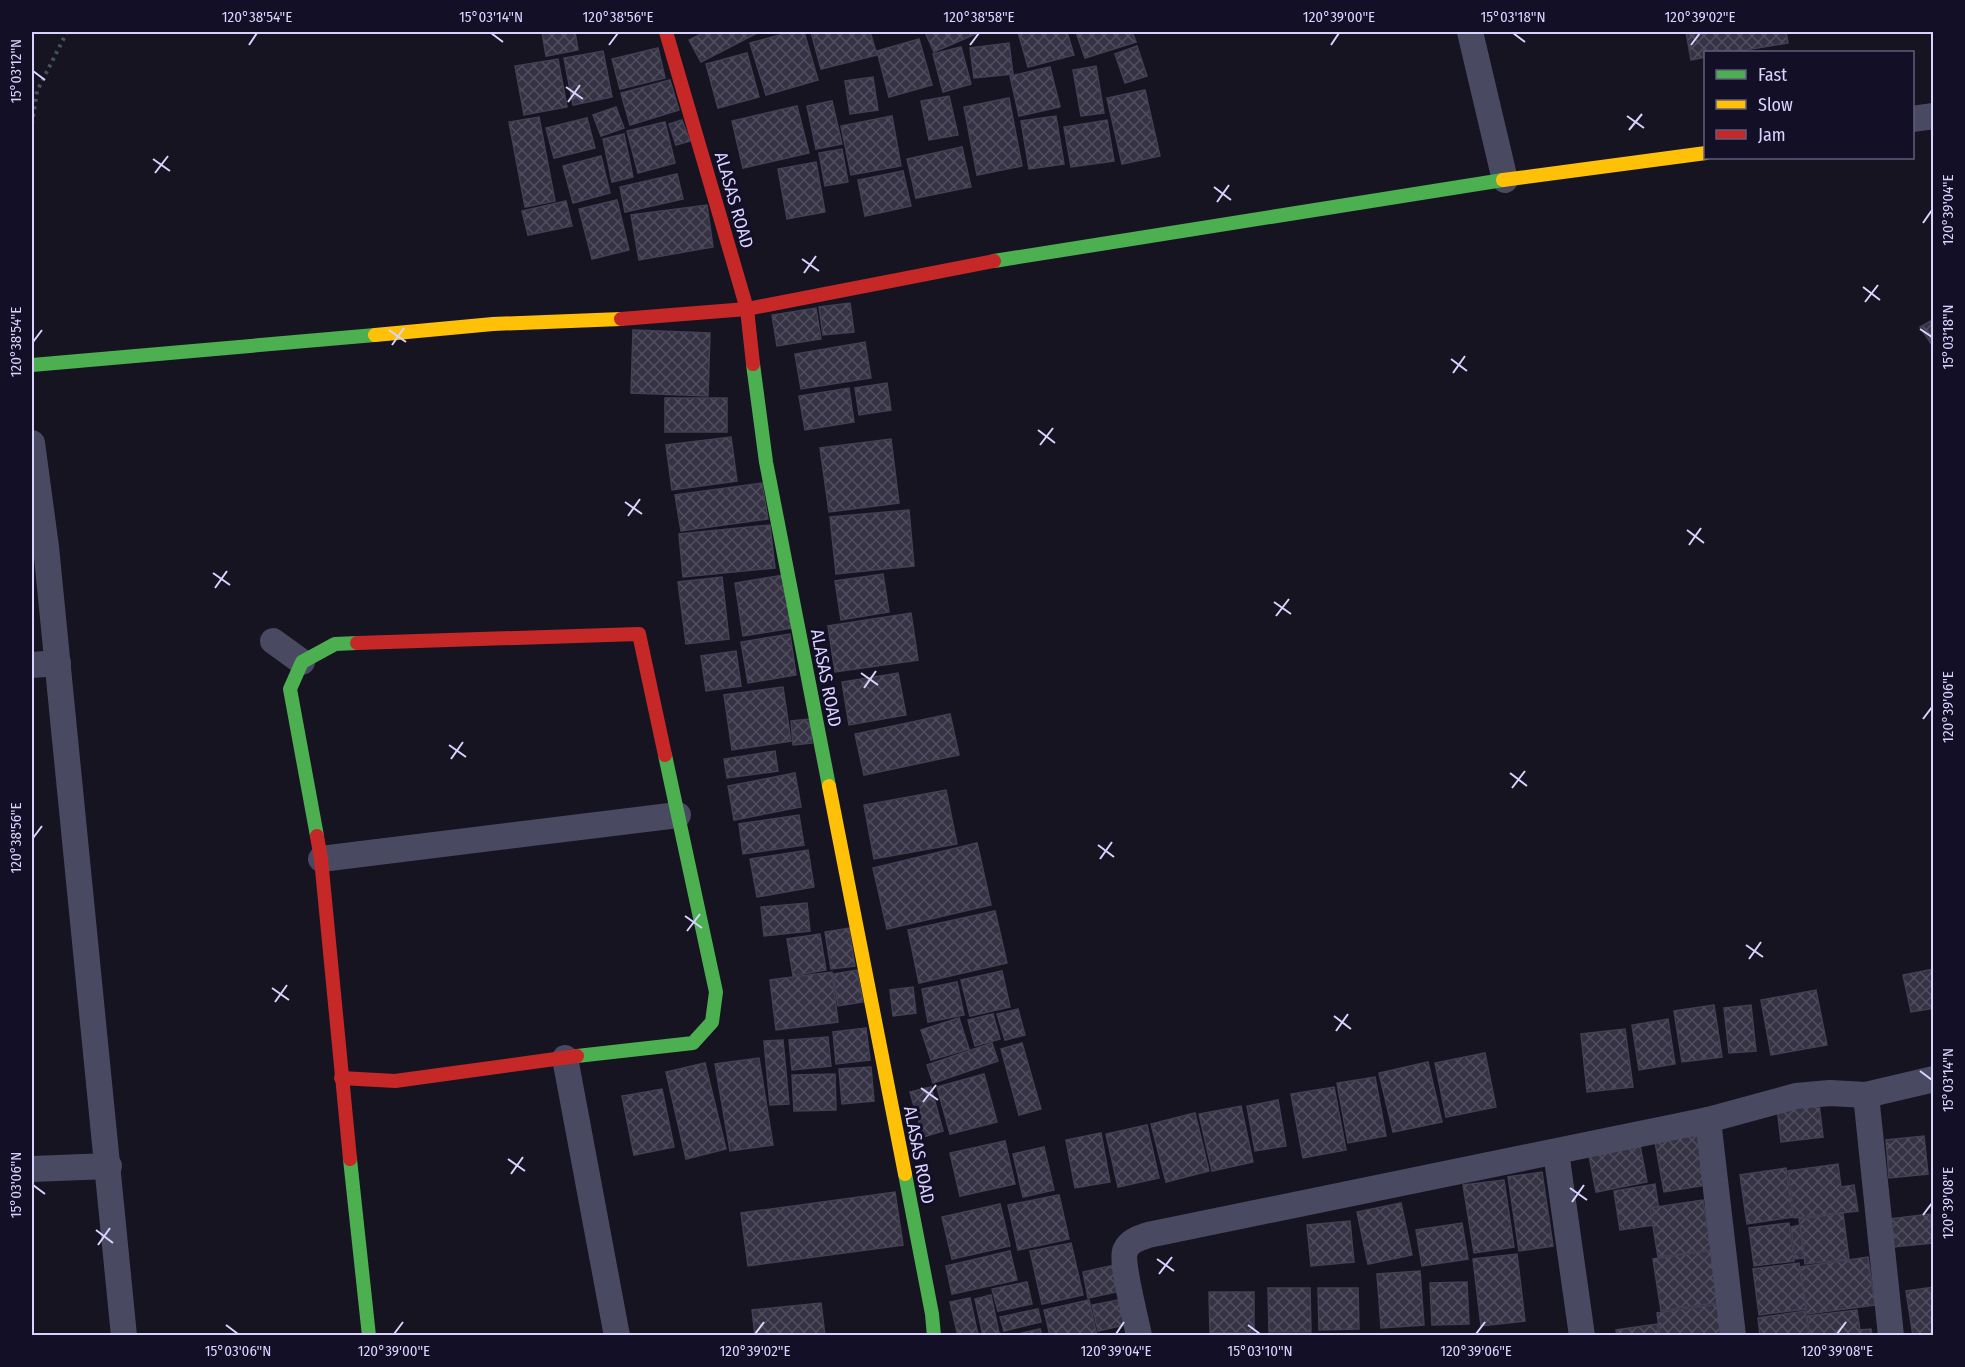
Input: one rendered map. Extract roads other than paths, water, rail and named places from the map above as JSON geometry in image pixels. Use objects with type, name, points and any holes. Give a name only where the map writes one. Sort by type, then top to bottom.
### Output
[{"type":"street","name":"ALASAS ROAD","points":[[666,32],[747,309],[766,462],[932,1314],[934,1335]]},
{"type":"street","points":[[1470,32],[1506,180]]},
{"type":"street","points":[[1914,119],[1934,116]]},
{"type":"street","points":[[32,365],[493,324],[617,320],[747,309],[962,266],[1506,180],[1704,153]]},
{"type":"street","points":[[32,443],[58,663],[124,1335]]},
{"type":"street","points":[[341,1078],[395,1081],[693,1043],[712,1022],[716,992],[639,634],[334,644],[302,662],[290,689],[321,859],[341,1078],[369,1335]]},
{"type":"street","points":[[273,641],[302,662]]},
{"type":"street","points":[[32,665],[58,663]]},
{"type":"street","points":[[321,859],[678,815]]},
{"type":"street","points":[[565,1058],[617,1335]]},
{"type":"street","points":[[1139,1335],[1124,1265],[1125,1251],[1134,1240],[1148,1235],[1708,1120],[1796,1096],[1830,1093],[1866,1095],[1934,1079]]},
{"type":"street","points":[[1866,1095],[1892,1335]]},
{"type":"street","points":[[1708,1120],[1732,1335]]},
{"type":"street","points":[[1556,1152],[1582,1335]]},
{"type":"street","points":[[32,1169],[109,1166]]}]
